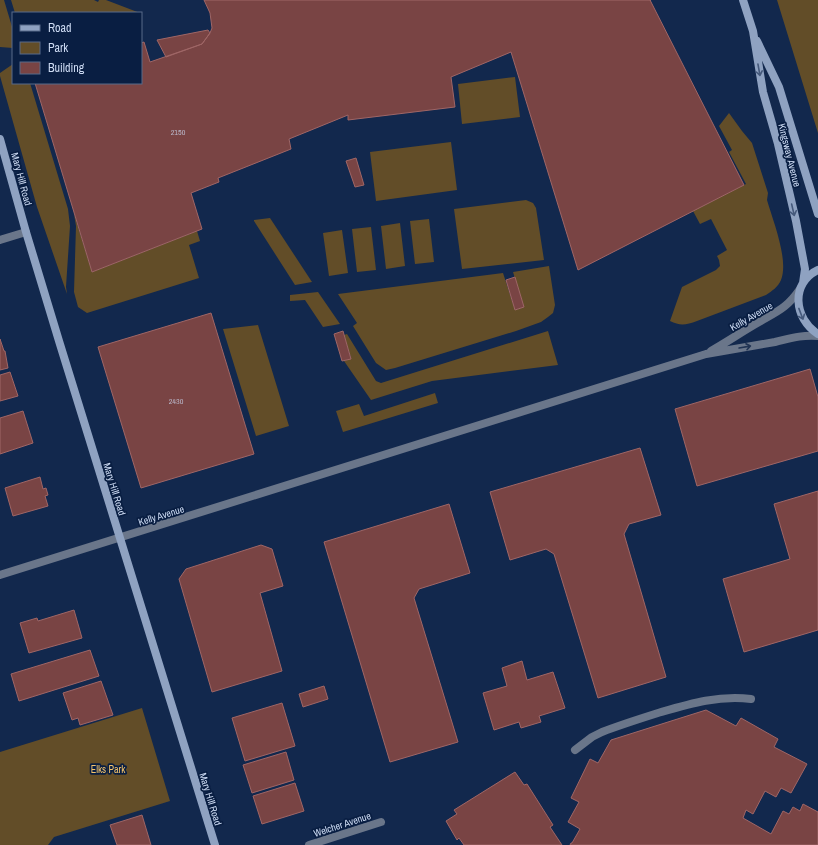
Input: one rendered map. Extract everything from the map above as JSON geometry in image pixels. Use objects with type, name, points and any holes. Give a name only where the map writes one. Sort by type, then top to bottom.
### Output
[{"type":"street","name":"Kingsway Avenue","points":[[743,0],[753,31],[779,87],[818,214]]},
{"type":"street","name":"Kingsway Avenue","points":[[753,31],[763,92],[778,144],[802,248],[805,269],[798,299],[799,310],[803,320],[811,330],[818,335]]},
{"type":"street","name":"Mary Hill Road","points":[[0,138],[26,232],[119,538],[215,845]]},
{"type":"street","points":[[0,240],[26,232]]},
{"type":"street","points":[[802,286],[814,272],[818,270]]},
{"type":"street","name":"Kelly Avenue","points":[[706,354],[788,305],[802,286]]},
{"type":"street","name":"Kelly Avenue","points":[[0,575],[706,354],[792,337],[818,335]]},
{"type":"street","points":[[575,750],[592,737],[602,732],[678,707],[699,701],[724,697],[751,699]]},
{"type":"street","name":"Welcher Avenue","points":[[309,845],[381,822]]},
{"type":"green space","points":[[0,0],[4,0],[12,27],[12,48],[0,47]]},
{"type":"green space","points":[[11,0],[94,0],[98,2],[99,0],[106,0],[137,12],[15,12]]},
{"type":"green space","points":[[777,0],[818,0],[818,133]]},
{"type":"green space","points":[[12,65],[12,84],[30,84],[68,209],[70,226],[66,287],[67,294],[37,207],[0,73]]},
{"type":"green space","points":[[515,77],[520,117],[462,124],[458,84]]},
{"type":"green space","points":[[729,113],[752,143],[768,193],[767,200],[782,251],[783,272],[777,287],[766,295],[693,322],[677,324],[670,321],[682,287],[716,270],[720,266],[717,256],[727,250],[711,219],[700,224],[693,211],[746,184],[729,152],[732,150],[719,126]]},
{"type":"green space","points":[[451,142],[457,190],[376,201],[370,152]]},
{"type":"green space","points":[[526,200],[533,203],[536,208],[544,260],[462,269],[454,209]]},
{"type":"green space","points":[[74,214],[92,272],[197,231],[200,241],[189,245],[199,278],[87,313],[78,307],[74,292],[76,226]]},
{"type":"green space","points":[[270,218],[312,282],[295,285],[254,221]]},
{"type":"green space","points":[[429,219],[434,262],[415,264],[410,221]]},
{"type":"green space","points":[[400,223],[405,266],[386,269],[381,226]]},
{"type":"green space","points":[[371,227],[376,270],[357,272],[352,229]]},
{"type":"green space","points":[[342,230],[348,273],[329,276],[323,233]]},
{"type":"green space","points":[[549,266],[555,305],[553,313],[541,322],[516,331],[386,370],[376,363],[353,326],[357,323],[338,294],[503,273],[515,310],[524,307],[513,272]]},
{"type":"green space","points":[[318,292],[340,324],[323,327],[305,300],[290,301],[290,295]]},
{"type":"green space","points":[[258,325],[289,426],[256,436],[223,329]]},
{"type":"green space","points":[[548,331],[558,365],[432,381],[371,400],[344,361],[351,358],[344,335],[347,334],[376,381],[381,383]]},
{"type":"green space","points":[[435,393],[438,403],[343,432],[336,411],[359,404],[364,416]]},
{"type":"green space","name":"Elks Park","points":[[142,708],[170,801],[54,837],[48,845],[0,845],[0,752]]},
{"type":"building","points":[[204,0],[650,0],[744,185],[578,270],[511,52],[451,77],[455,107],[348,120],[348,115],[289,139],[291,149],[218,178],[219,182],[191,193],[202,229],[92,272],[35,84],[142,84],[142,43],[144,42],[150,62],[202,44],[212,28],[210,13]]},
{"type":"building","points":[[208,30],[210,33],[202,44],[166,57],[157,40]]},
{"type":"building","points":[[356,158],[364,185],[355,187],[346,161]]},
{"type":"building","points":[[515,277],[524,307],[515,310],[506,280]]},
{"type":"building","points":[[211,313],[254,454],[141,488],[98,347]]},
{"type":"building","points":[[343,331],[351,359],[342,361],[334,334]]},
{"type":"building","points":[[0,339],[5,351],[8,368],[0,370]]},
{"type":"building","points":[[810,369],[818,397],[818,451],[697,486],[675,409]]},
{"type":"building","points":[[10,372],[18,396],[0,401],[0,375]]},
{"type":"building","points":[[23,411],[33,443],[0,454],[0,418]]},
{"type":"building","points":[[640,448],[661,515],[629,524],[624,534],[666,677],[598,698],[554,554],[546,549],[510,560],[490,492]]},
{"type":"building","points":[[40,477],[43,489],[46,488],[48,495],[45,496],[48,506],[13,516],[5,488]]},
{"type":"building","points":[[818,491],[818,630],[744,652],[723,579],[790,559],[774,504]]},
{"type":"building","points":[[449,504],[470,573],[419,589],[414,598],[458,742],[390,762],[324,542]]},
{"type":"building","points":[[261,545],[272,549],[283,586],[260,593],[282,671],[212,692],[179,579],[186,569]]},
{"type":"building","points":[[74,610],[82,638],[29,653],[20,623],[37,618],[38,621]]},
{"type":"building","points":[[90,650],[99,676],[19,701],[11,674]]},
{"type":"building","points":[[522,661],[527,680],[553,672],[565,708],[539,716],[541,722],[521,728],[519,722],[494,730],[483,693],[507,686],[502,668]]},
{"type":"building","points":[[101,681],[113,715],[80,725],[78,718],[72,720],[63,693]]},
{"type":"building","points":[[324,686],[328,699],[303,707],[299,694]]},
{"type":"building","points":[[282,703],[295,746],[245,761],[232,718]]},
{"type":"building","points":[[706,710],[736,726],[741,718],[778,739],[774,747],[807,764],[791,793],[781,788],[776,797],[765,791],[753,814],[746,810],[743,818],[771,834],[783,811],[789,814],[793,807],[800,811],[803,804],[818,812],[818,845],[570,845],[580,829],[568,822],[579,802],[571,798],[590,759],[598,763],[611,740]]},
{"type":"building","points":[[286,752],[294,780],[252,793],[243,765]]},
{"type":"building","points":[[515,772],[524,785],[527,784],[553,825],[550,827],[562,845],[464,845],[459,838],[457,840],[446,821],[457,814],[454,810]]},
{"type":"building","points":[[295,783],[304,811],[262,824],[253,796]]},
{"type":"building","points":[[142,815],[151,845],[117,845],[110,825]]}]
